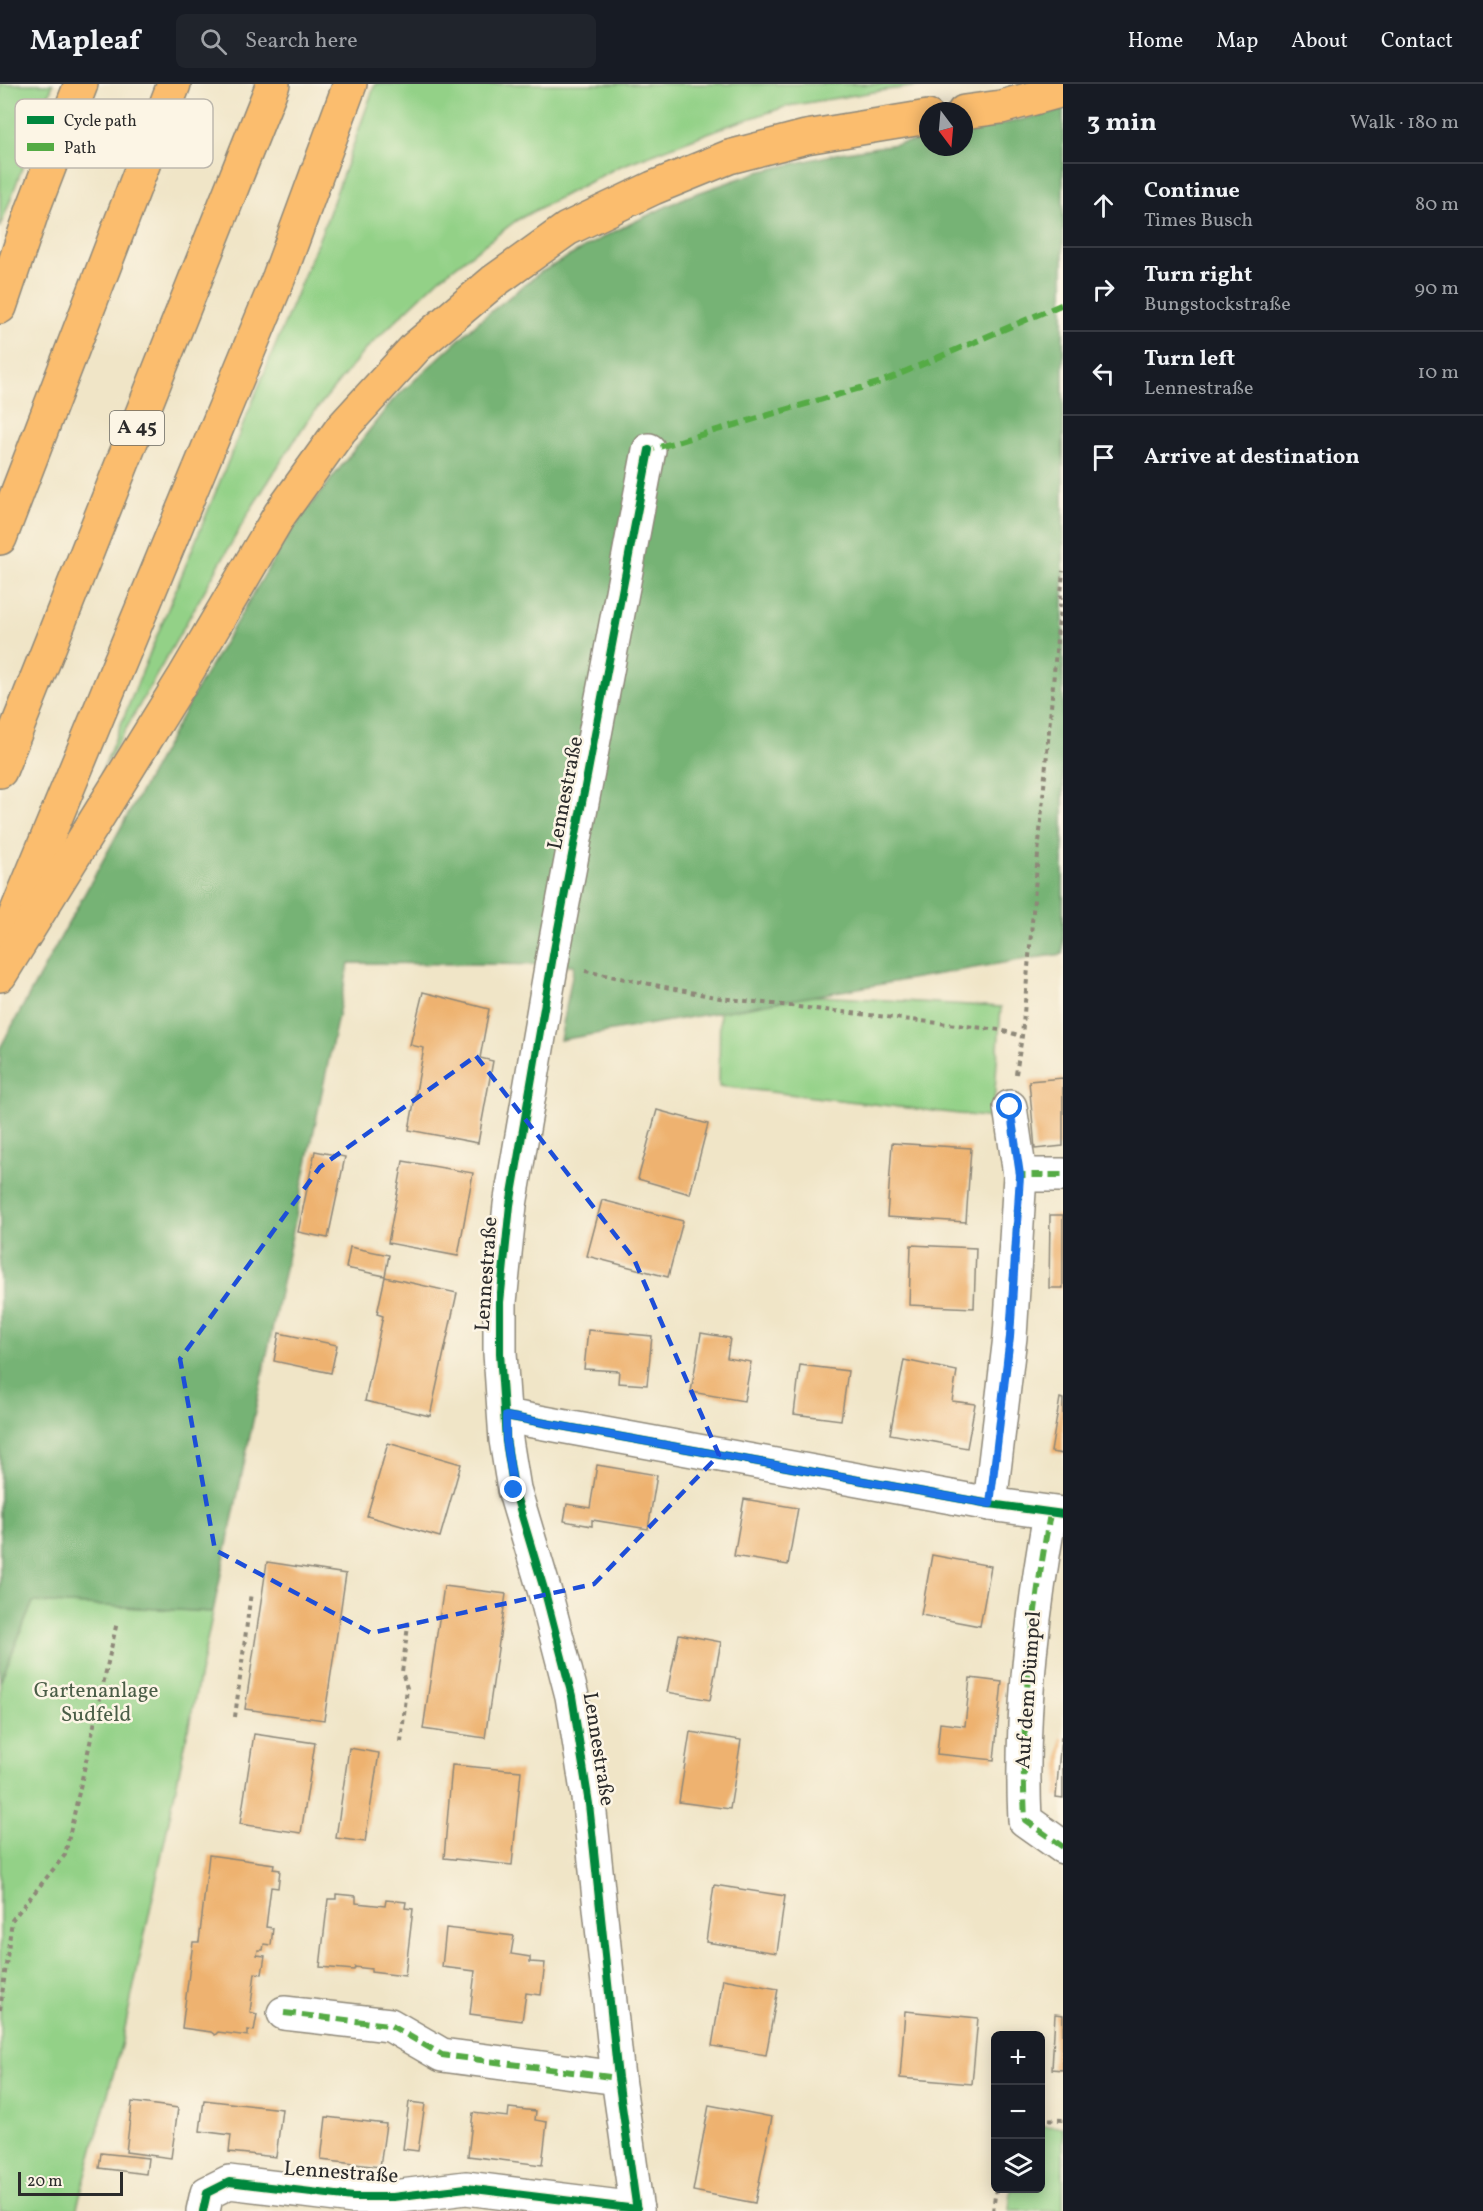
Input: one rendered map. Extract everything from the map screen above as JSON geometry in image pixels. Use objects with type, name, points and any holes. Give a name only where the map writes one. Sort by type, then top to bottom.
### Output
[{"type":"highway","points":[[75,99],[81,84]]},
{"type":"highway","points":[[168,99],[174,84]]},
{"type":"highway","name":"A 45","points":[[0,771],[273,84]]},
{"type":"highway","points":[[0,951],[279,277],[350,84]]},
{"type":"highway","points":[[973,111],[1001,107],[1063,90]]},
{"type":"highway","points":[[0,975],[183,679],[280,514],[341,429],[416,347],[493,282],[567,229],[653,188],[729,157],[806,137],[919,118]]},
{"type":"highway","points":[[0,307],[48,168]]},
{"type":"highway","points":[[0,538],[142,168]]},
{"type":"street","name":"Lennestraße","points":[[203,2211],[207,2193],[229,2182],[353,2197],[393,2198],[466,2188],[637,2210],[618,2078],[589,1804],[572,1696],[546,1596],[514,1490],[506,1440],[500,1353],[501,1275],[510,1206],[552,964],[649,450]]},
{"type":"street","points":[[990,1504],[1010,1337],[1020,1175],[1010,1107]]},
{"type":"street","points":[[1020,1175],[1063,1175]]},
{"type":"street","points":[[506,1416],[990,1504],[1057,1514]]},
{"type":"street","name":"Auf dem Dümpel","points":[[1057,1514],[1037,1587],[1022,1771],[1024,1820],[1063,1847]]},
{"type":"street","points":[[284,2013],[390,2025],[442,2055],[618,2078]]},
{"type":"path","points":[[1010,1107],[1022,1036],[1063,571]]},
{"type":"path","points":[[552,964],[720,998],[1000,1030],[1022,1036]]},
{"type":"path","points":[[235,1717],[251,1592]]},
{"type":"path","points":[[401,1742],[408,1688],[402,1672],[409,1618]]},
{"type":"path","points":[[0,2010],[12,1920],[65,1855],[117,1622]]},
{"type":"path","points":[[1045,2119],[1063,2120]]},
{"type":"path","points":[[993,2211],[995,2193]]},
{"type":"highlighted area","points":[[476,1056],[634,1259],[719,1455],[594,1584],[371,1633],[215,1550],[180,1359],[320,1167]]},
{"type":"green space","points":[[0,84],[53,84],[47,99],[15,99],[15,168],[22,168],[0,228]]},
{"type":"green space","points":[[375,84],[938,84],[788,106],[724,127],[618,167],[517,220],[439,279],[364,351],[307,421],[252,507],[101,773],[327,219]]},
{"type":"green space","points":[[1063,110],[1063,954],[560,1040],[574,965],[349,963],[213,1612],[33,1602],[0,1682],[0,1048],[199,685],[290,532],[392,401],[479,321],[541,272],[607,235],[686,197],[758,172],[840,153],[919,140],[919,156],[973,156],[973,131]]},
{"type":"green space","points":[[720,990],[1001,1007],[993,1118],[719,1086]]},
{"type":"green space","name":"Gartenanlage Sudfeld","points":[[33,1602],[213,1612],[122,2042],[76,2211],[0,2211],[0,1682]]},
{"type":"green space","points":[[1045,2126],[1063,2127],[1063,2211],[1009,2211],[1011,2193],[1045,2193]]},
{"type":"building","points":[[423,992],[489,1009],[480,1058],[493,1061],[478,1143],[409,1130],[424,1048],[410,1045]]},
{"type":"building","points":[[1063,1078],[1063,1146],[1035,1149],[1029,1081]]},
{"type":"building","points":[[657,1110],[708,1124],[690,1194],[638,1179]]},
{"type":"building","points":[[892,1143],[971,1148],[966,1222],[887,1217]]},
{"type":"building","points":[[315,1151],[345,1157],[328,1238],[298,1232]]},
{"type":"building","points":[[403,1161],[473,1173],[458,1256],[388,1243]]},
{"type":"building","points":[[602,1200],[683,1221],[668,1277],[587,1256]]},
{"type":"building","points":[[1050,1215],[1063,1215],[1063,1288],[1049,1288]]},
{"type":"building","points":[[911,1245],[976,1248],[974,1308],[909,1305]]},
{"type":"building","points":[[350,1247],[389,1255],[385,1276],[346,1268]]},
{"type":"building","points":[[385,1277],[457,1293],[430,1416],[365,1401],[383,1316],[377,1314]]},
{"type":"building","points":[[588,1330],[652,1336],[647,1385],[618,1383],[619,1371],[584,1369]]},
{"type":"building","points":[[279,1333],[337,1345],[331,1373],[274,1361]]},
{"type":"building","points":[[701,1333],[730,1338],[727,1358],[751,1362],[744,1401],[691,1392]]},
{"type":"building","points":[[904,1360],[957,1371],[952,1401],[975,1404],[967,1448],[890,1434]]},
{"type":"building","points":[[800,1365],[848,1371],[841,1420],[794,1414]]},
{"type":"building","points":[[1060,1398],[1063,1399],[1063,1454],[1051,1452]]},
{"type":"building","points":[[388,1443],[461,1464],[440,1537],[367,1516]]},
{"type":"building","points":[[597,1465],[657,1475],[648,1529],[592,1520],[592,1526],[564,1521],[567,1504],[590,1508]]},
{"type":"building","points":[[744,1499],[798,1508],[788,1565],[734,1556]]},
{"type":"building","points":[[932,1555],[991,1566],[980,1626],[921,1615]]},
{"type":"building","points":[[267,1562],[346,1574],[324,1720],[245,1709]]},
{"type":"building","points":[[444,1586],[506,1594],[485,1738],[423,1729]]},
{"type":"building","points":[[679,1634],[721,1642],[710,1700],[667,1692]]},
{"type":"building","points":[[970,1678],[1002,1682],[994,1760],[937,1754],[940,1723],[965,1726]]},
{"type":"building","points":[[690,1732],[741,1740],[730,1809],[679,1802]]},
{"type":"building","points":[[254,1734],[315,1743],[301,1833],[240,1824]]},
{"type":"building","points":[[1061,1738],[1063,1738],[1063,1798],[1056,1797]]},
{"type":"building","points":[[349,1748],[379,1753],[365,1842],[336,1838]]},
{"type":"building","points":[[452,1765],[521,1771],[512,1865],[444,1858]]},
{"type":"building","points":[[209,1855],[274,1864],[273,1869],[280,1870],[278,1888],[271,1887],[266,1927],[273,1928],[271,1945],[264,1944],[263,1950],[258,1950],[257,1955],[265,1956],[262,1974],[255,1973],[250,2012],[257,2014],[254,2031],[248,2030],[248,2036],[218,2032],[215,2035],[211,2032],[182,2028],[193,1942],[199,1942]]},
{"type":"building","points":[[714,1885],[785,1896],[777,1953],[706,1942]]},
{"type":"building","points":[[336,1894],[356,1896],[356,1903],[385,1906],[386,1900],[406,1902],[405,1908],[413,1909],[405,1976],[371,1972],[371,1969],[355,1967],[354,1970],[320,1967],[328,1899],[336,1899]]},
{"type":"building","points":[[446,1928],[514,1936],[511,1954],[530,1957],[530,1962],[545,1963],[541,1995],[526,1993],[522,2021],[470,2014],[475,1971],[442,1967]]},
{"type":"building","points":[[723,1979],[778,1989],[766,2055],[712,2046]]},
{"type":"building","points":[[905,2011],[978,2018],[972,2084],[900,2078]]},
{"type":"building","points":[[1055,2014],[1063,2015],[1063,2070],[1052,2069]]},
{"type":"building","points":[[204,2100],[282,2109],[276,2157],[229,2152],[231,2135],[200,2131]]},
{"type":"building","points":[[132,2102],[178,2108],[171,2158],[126,2152]]},
{"type":"building","points":[[409,2102],[425,2104],[418,2151],[403,2149]]},
{"type":"building","points":[[709,2105],[772,2117],[755,2203],[693,2191]]},
{"type":"building","points":[[509,2108],[536,2111],[535,2120],[547,2122],[542,2165],[468,2156],[473,2113],[508,2117]]},
{"type":"building","points":[[326,2117],[386,2124],[380,2167],[321,2160]]},
{"type":"building","points":[[101,2153],[148,2158],[146,2174],[99,2168]]},
{"type":"marked path","points":[[648,456],[649,450],[881,382],[1063,304]]},
{"type":"marked path","points":[[1010,1107],[1020,1175]]},
{"type":"marked path","points":[[990,1504],[1010,1337],[1020,1175],[1063,1175]]},
{"type":"marked path","points":[[1050,1514],[1029,1666],[1024,1744],[1025,1820],[1063,1847]]},
{"type":"marked path","points":[[284,2013],[390,2025],[442,2055],[618,2078]]},
{"type":"cycle path","points":[[637,2211],[618,2078],[589,1804],[572,1696],[546,1596],[514,1489],[506,1440],[500,1353],[500,1302],[510,1205],[554,950],[649,450]]},
{"type":"cycle path","points":[[506,1416],[990,1504],[1063,1514]]},
{"type":"cycle path","points":[[203,2211],[207,2193],[229,2182],[353,2197],[393,2197],[466,2188],[637,2209]]},
{"type":"route","points":[[514,1490],[506,1440],[506,1416],[990,1504],[1010,1337],[1020,1175],[1010,1107]]}]
